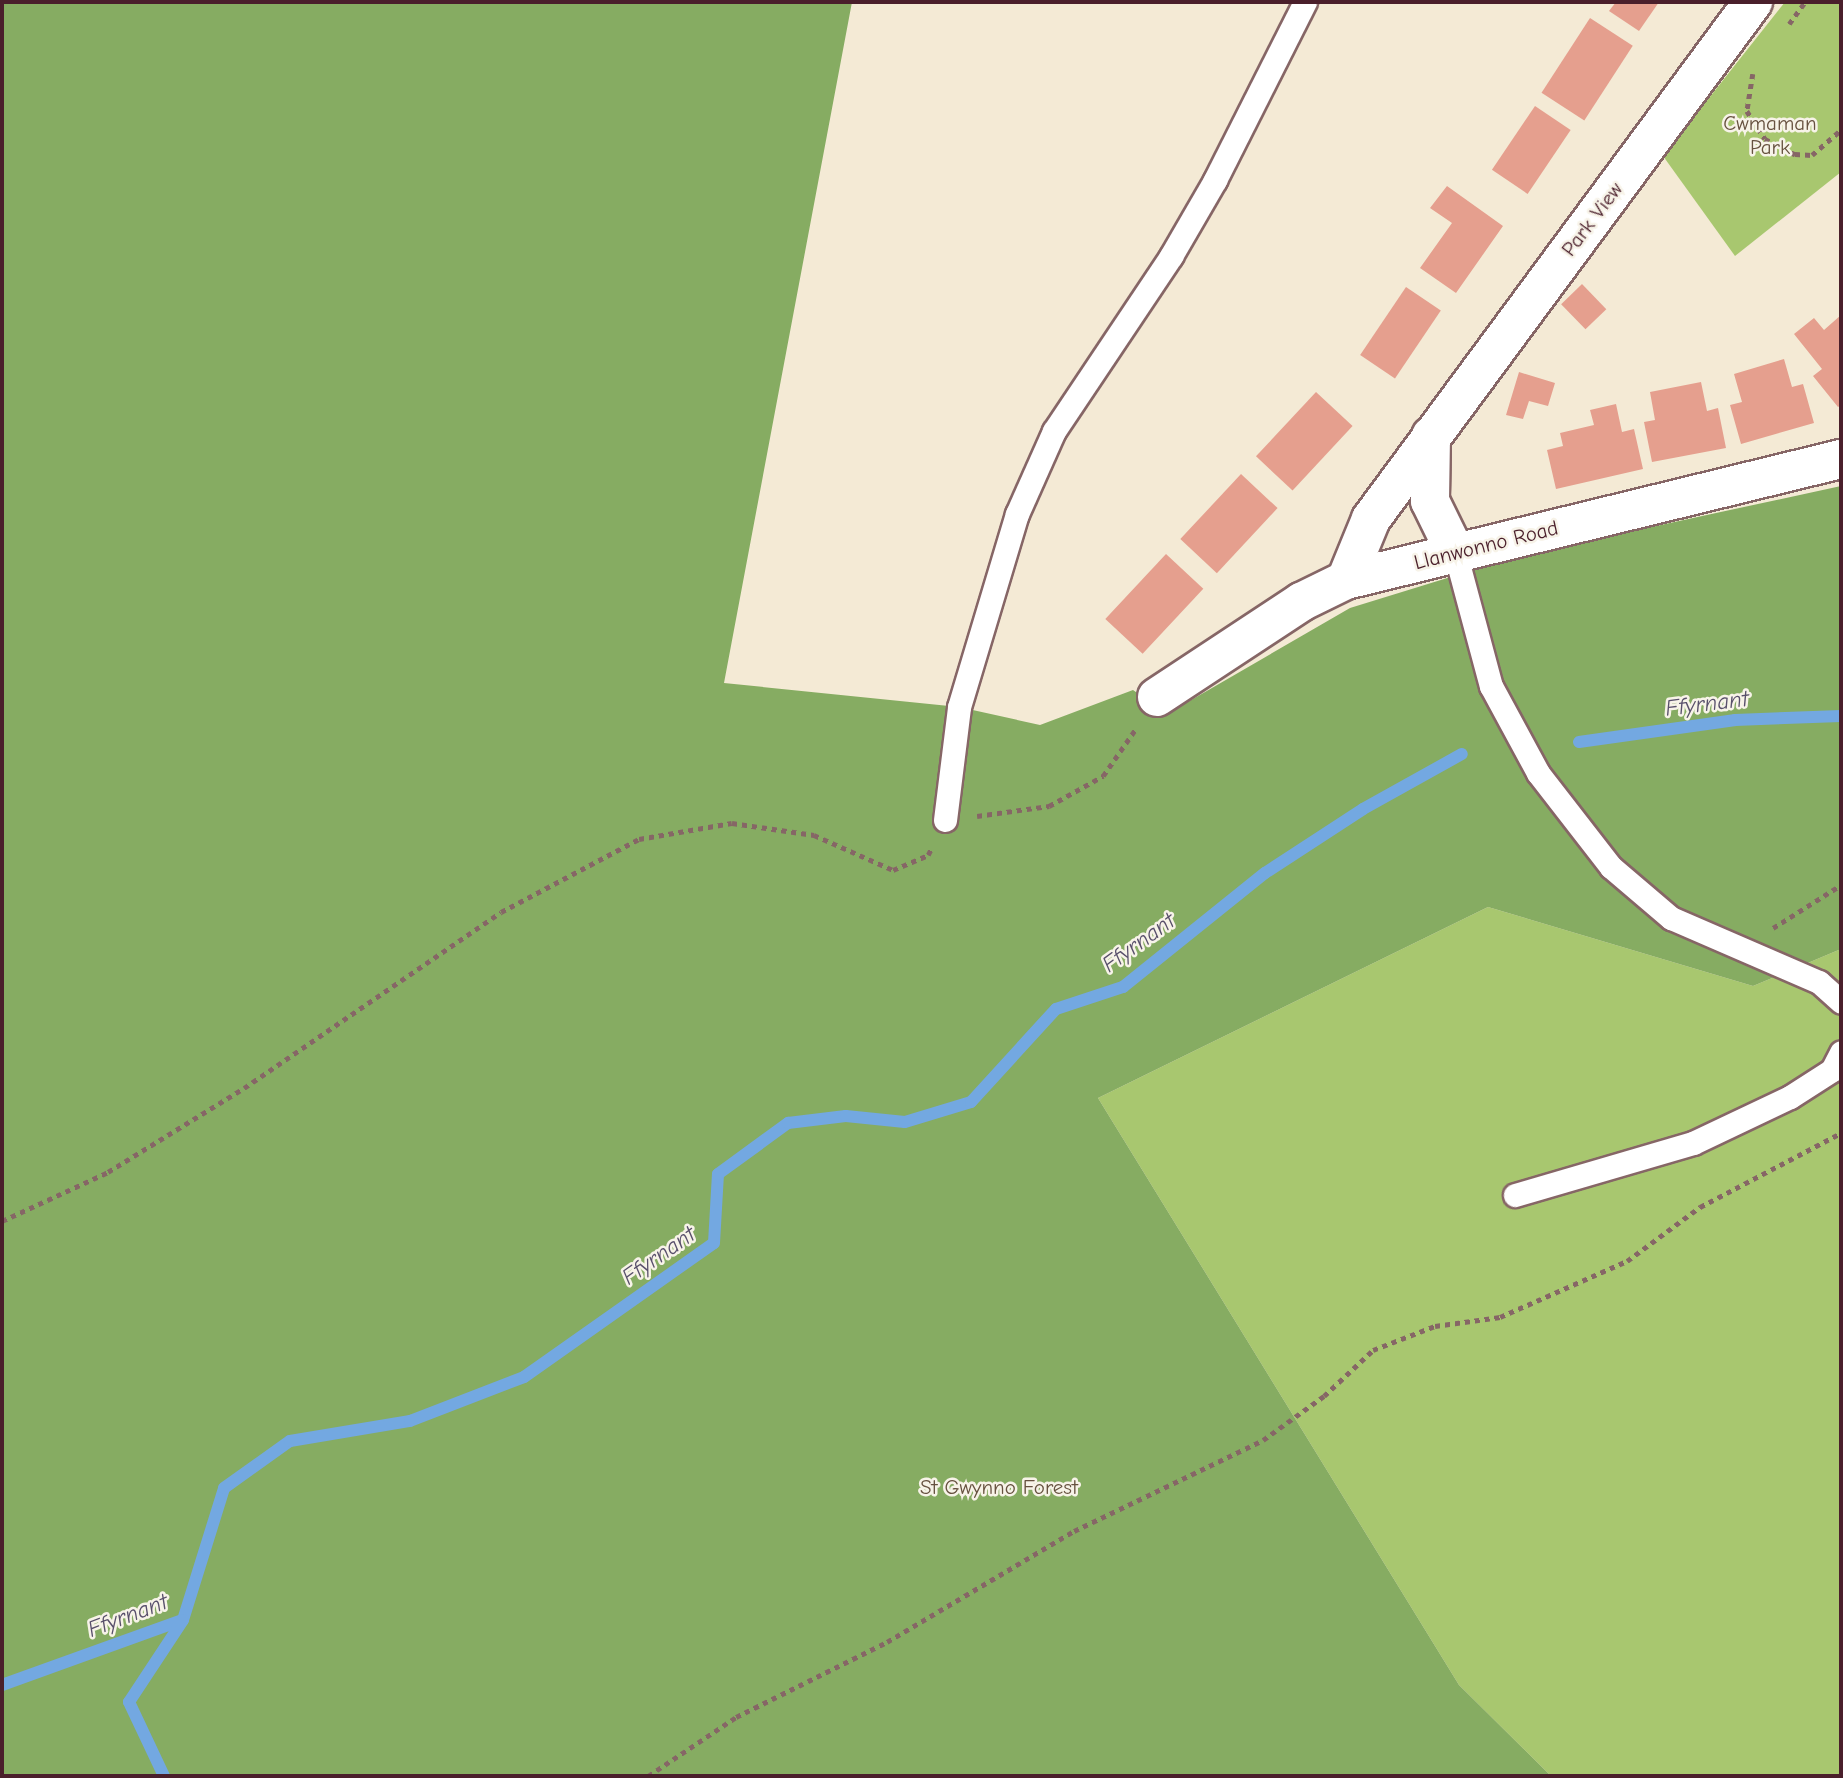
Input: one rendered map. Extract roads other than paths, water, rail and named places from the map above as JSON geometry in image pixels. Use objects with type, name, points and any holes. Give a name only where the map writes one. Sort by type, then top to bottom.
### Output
[{"type":"street","name":"Park View","points":[[1346,579],[1371,519],[1753,2]]},
{"type":"street","points":[[1431,436],[1430,501],[1455,552]]},
{"type":"street","name":"Llanwonno Road","points":[[1157,697],[1301,602],[1346,579],[1841,459]]},
{"type":"lane","points":[[945,820],[959,707],[1017,514],[1054,431],[1171,256],[1305,2]]},
{"type":"lane","points":[[1455,552],[1491,685],[1538,773],[1611,867],[1671,918],[1818,982],[1841,1003]]},
{"type":"lane","points":[[1515,1195],[1693,1143],[1790,1097],[1832,1070],[1841,1052]]},
{"type":"waterway","name":"Ffyrnant","points":[[1579,742],[1735,720],[1841,716]]},
{"type":"waterway","name":"Ffyrnant","points":[[2,1685],[183,1620],[224,1488],[290,1441],[410,1421],[524,1377],[714,1243],[718,1174],[788,1123],[846,1116],[905,1122],[971,1102],[1056,1009],[1123,987],[1265,873],[1363,809],[1462,754]]},
{"type":"waterway","points":[[164,1776],[129,1702],[183,1620]]},
{"type":"park label","name":"Cwmaman Park","points":[[1770,135]]},
{"type":"park label","name":"St Gwynno Forest","points":[[999,1487]]}]
